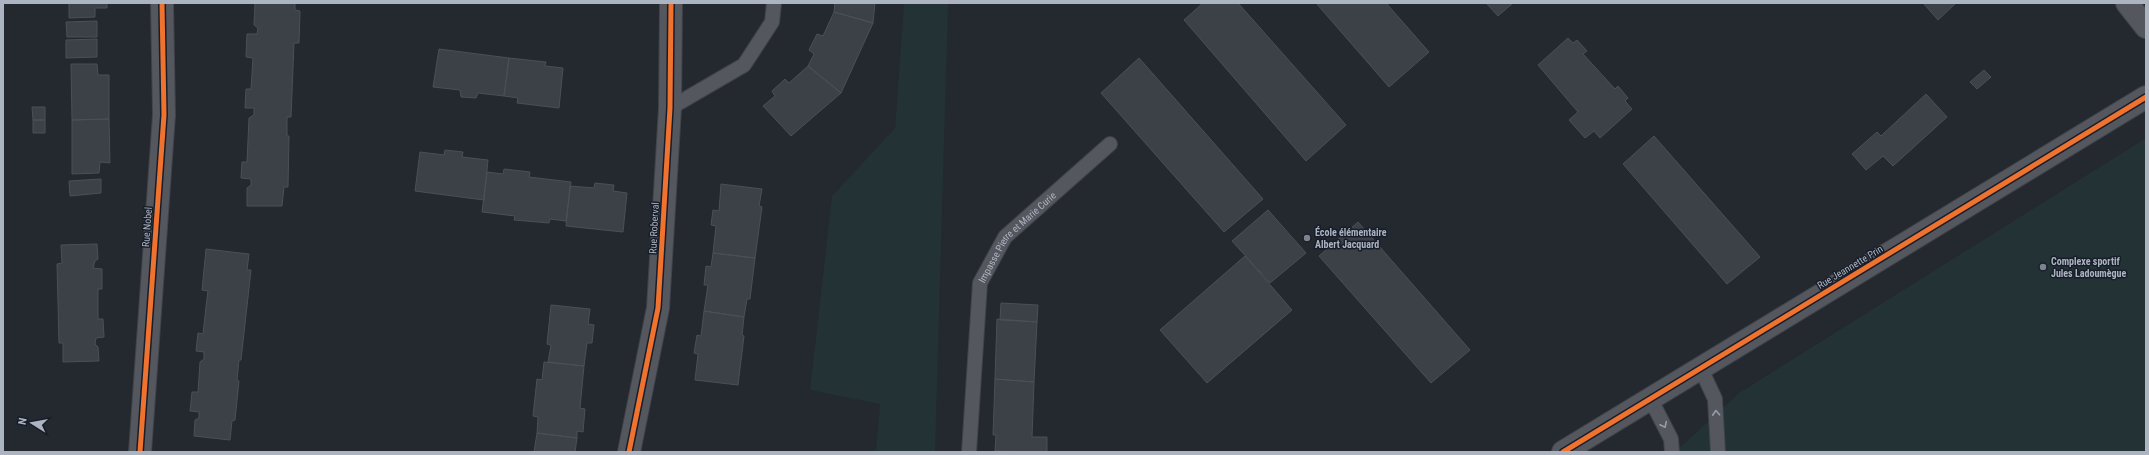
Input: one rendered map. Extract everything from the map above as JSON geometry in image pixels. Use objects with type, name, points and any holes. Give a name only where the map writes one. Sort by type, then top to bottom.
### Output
[{"type":"street","name":"Rue Nobel","points":[[140,452],[164,115],[162,3]]},
{"type":"street","name":"Rue Roberval","points":[[629,452],[658,308],[670,108],[672,3]]},
{"type":"street","points":[[2127,3],[2146,27]]},
{"type":"street","name":"Rue Jeannette Prin","points":[[1563,452],[1651,400],[2146,97]]},
{"type":"lane","points":[[670,108],[744,65],[772,22],[774,3]]},
{"type":"lane","name":"Impasse Pierre et Marie Curie","points":[[969,452],[980,283],[1004,237],[1110,144]]},
{"type":"lane","points":[[1701,369],[1715,399],[1718,452]]},
{"type":"lane","points":[[1651,400],[1671,439],[1672,452]]},
{"type":"shaded area","points":[[904,3],[948,3],[935,452],[876,452],[880,404],[810,390],[832,196],[895,128]]},
{"type":"shaded area","name":"Complexe sportif Jules Ladoumègue","points":[[2146,138],[2146,452],[1675,452],[1739,393]]},
{"type":"building","points":[[69,3],[107,3],[107,8],[95,8],[95,17],[69,18]]},
{"type":"building","points":[[255,3],[295,3],[295,10],[300,11],[299,43],[294,43],[291,117],[287,117],[287,136],[289,136],[288,187],[284,187],[282,206],[247,206],[247,188],[251,185],[251,179],[241,178],[242,162],[247,162],[249,118],[254,115],[254,108],[245,108],[246,89],[251,89],[253,58],[246,57],[247,34],[257,34],[258,28],[254,25]]},
{"type":"building","points":[[835,3],[875,3],[873,23],[834,12]]},
{"type":"building","points":[[1203,3],[1238,3],[1346,125],[1306,161],[1184,20]]},
{"type":"building","points":[[1316,3],[1386,3],[1429,52],[1389,87]]},
{"type":"building","points":[[1486,3],[1513,3],[1498,16]]},
{"type":"building","points":[[1956,3],[1938,20],[1924,4]]},
{"type":"building","points":[[834,12],[873,23],[841,93],[808,66],[814,54],[809,50],[817,34],[823,36]]},
{"type":"building","points":[[97,21],[97,37],[67,37],[66,22]]},
{"type":"building","points":[[1568,38],[1573,43],[1577,40],[1587,51],[1583,54],[1615,89],[1618,86],[1628,98],[1625,101],[1632,109],[1600,138],[1594,131],[1585,138],[1569,120],[1578,112],[1538,65]]},
{"type":"building","points":[[97,39],[97,57],[66,58],[66,40]]},
{"type":"building","points":[[439,49],[509,58],[504,96],[478,93],[476,98],[461,97],[460,90],[433,87]]},
{"type":"building","points":[[509,58],[546,62],[545,66],[563,68],[559,108],[517,103],[518,98],[504,96]]},
{"type":"building","points":[[1139,58],[1263,199],[1224,232],[1101,93]]},
{"type":"building","points":[[71,64],[97,64],[98,75],[109,75],[109,119],[72,120]]},
{"type":"building","points":[[808,66],[841,93],[791,136],[763,106],[775,96],[772,91],[785,79],[789,83]]},
{"type":"building","points":[[1984,70],[1991,77],[1977,89],[1970,82]]},
{"type":"building","points":[[1926,94],[1947,117],[1893,166],[1883,156],[1866,170],[1852,154],[1877,132],[1881,136]]},
{"type":"building","points":[[32,107],[45,107],[45,120],[33,120]]},
{"type":"building","points":[[109,119],[110,163],[100,162],[99,173],[72,174],[72,120]]},
{"type":"building","points":[[33,120],[45,120],[45,133],[33,133]]},
{"type":"building","points":[[1654,136],[1760,257],[1727,284],[1623,164]]},
{"type":"building","points":[[445,150],[463,152],[462,157],[488,160],[484,200],[415,191],[420,152],[444,155]]},
{"type":"building","points":[[504,169],[530,172],[529,177],[571,182],[566,221],[550,219],[549,223],[514,220],[515,216],[482,212],[487,172],[503,174]]},
{"type":"building","points":[[101,179],[101,193],[70,196],[69,181]]},
{"type":"building","points":[[595,183],[614,185],[613,191],[627,193],[623,232],[566,226],[570,186],[594,188]]},
{"type":"building","points":[[721,184],[762,189],[759,206],[762,207],[755,258],[713,253],[716,226],[711,225],[713,210],[719,211]]},
{"type":"building","points":[[1268,210],[1306,253],[1270,283],[1232,241]]},
{"type":"building","points":[[1358,222],[1470,350],[1431,383],[1319,256]]},
{"type":"building","points":[[97,244],[98,259],[95,261],[93,268],[102,269],[102,289],[98,289],[98,319],[103,319],[104,337],[96,338],[95,344],[98,347],[99,361],[63,362],[63,343],[59,343],[57,264],[62,263],[61,245]]},
{"type":"building","points":[[206,249],[249,254],[247,270],[251,270],[241,360],[239,360],[237,380],[239,381],[235,420],[232,421],[230,440],[194,436],[195,420],[199,418],[199,412],[190,411],[192,392],[198,392],[200,362],[204,359],[204,352],[196,351],[198,333],[203,334],[208,291],[202,290]]},
{"type":"building","points":[[713,253],[755,258],[750,299],[747,299],[744,317],[704,311],[708,285],[704,285],[706,266],[711,267]]},
{"type":"building","points":[[1245,256],[1292,310],[1207,383],[1160,330]]},
{"type":"building","points":[[1001,303],[1038,305],[1037,322],[1000,320]]},
{"type":"building","points":[[551,305],[590,309],[588,324],[594,325],[592,343],[587,343],[584,366],[548,362],[551,345],[547,344]]},
{"type":"building","points":[[704,311],[744,317],[742,335],[744,336],[738,385],[695,380],[698,354],[694,353],[697,335],[701,336]]},
{"type":"building","points":[[997,319],[1037,322],[1034,382],[995,379]]},
{"type":"building","points":[[544,362],[584,366],[580,408],[585,409],[583,432],[577,431],[577,438],[537,433],[538,417],[533,416],[537,379],[542,380]]},
{"type":"building","points":[[995,379],[1034,382],[1032,437],[1047,437],[1047,452],[995,451],[996,435],[993,435]]},
{"type":"building","points":[[537,433],[577,438],[575,452],[534,452]]},
{"type":"cycle path","points":[[140,452],[164,115],[162,3]]},
{"type":"cycle path","points":[[629,452],[658,308],[670,108],[671,3]]},
{"type":"cycle path","points":[[1563,452],[2146,97]]},
{"type":"place","name":"École élémentaire Albert Jacquard","points":[[1307,238]]},
{"type":"place","name":"Complexe sportif Jules Ladoumègue","points":[[2043,267]]}]
